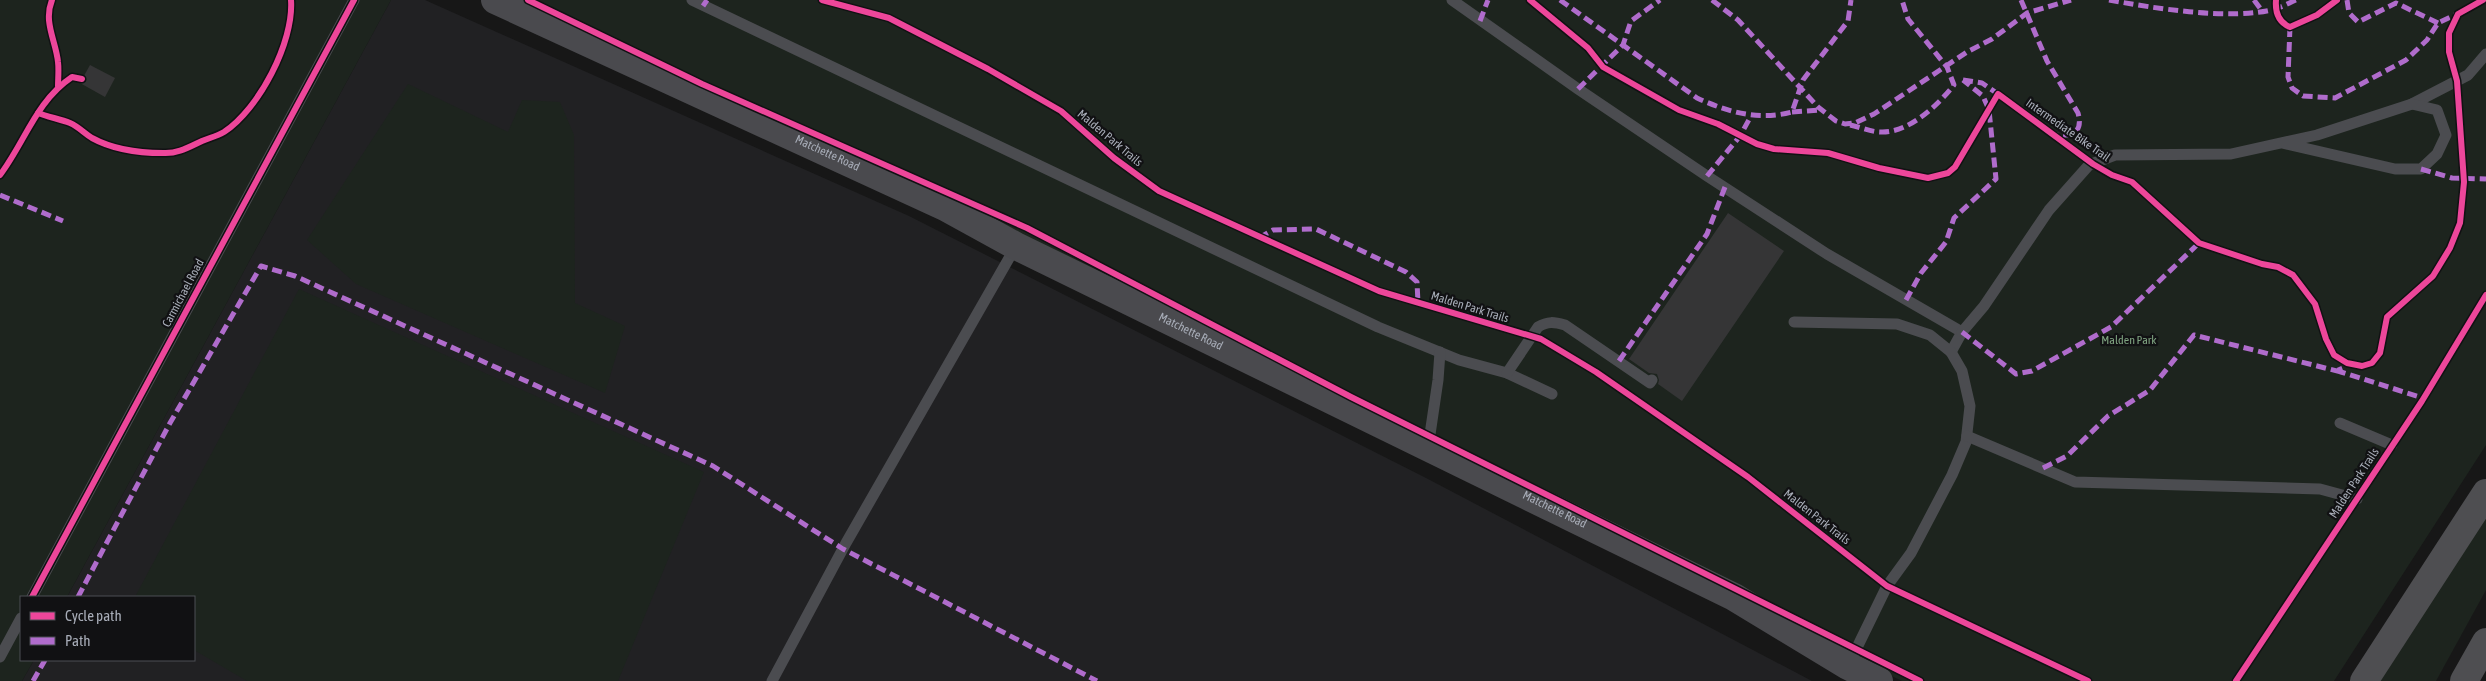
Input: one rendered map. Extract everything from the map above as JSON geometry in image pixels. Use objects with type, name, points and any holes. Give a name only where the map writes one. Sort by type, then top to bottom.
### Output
[{"type":"highway","points":[[2364,681],[2486,493]]},
{"type":"highway","points":[[2464,681],[2486,642]]},
{"type":"main road","name":"Matchette Road","points":[[495,0],[945,207],[1016,246],[1734,597],[1848,666],[1879,681]]},
{"type":"lane","name":"Carmichael Road","points":[[33,596],[354,0]]},
{"type":"lane","points":[[692,0],[1378,327],[1459,360],[1507,373],[1552,394]]},
{"type":"lane","points":[[1452,0],[1578,89],[1707,176],[1827,254],[1962,332]]},
{"type":"lane","points":[[1952,352],[1962,332],[1984,306],[2050,210],[2089,165],[2115,155],[2231,154],[2317,136],[2412,104],[2468,75],[2486,54]]},
{"type":"lane","points":[[2282,143],[2395,169],[2421,169],[2437,154],[2446,135],[2437,110],[2412,104]]},
{"type":"lane","points":[[772,681],[846,543],[1016,246]]},
{"type":"lane","points":[[1507,373],[1538,327],[1553,321],[1565,325],[1650,383],[1652,380]]},
{"type":"lane","points":[[1794,322],[1897,324],[1930,335],[1952,352],[1962,371],[1970,406],[1967,436],[1952,475],[1911,553],[1887,586],[1848,666]]},
{"type":"lane","points":[[1428,448],[1440,352]]},
{"type":"lane","points":[[2340,424],[2392,445]]},
{"type":"lane","points":[[1967,436],[2076,482],[2320,489],[2356,499]]},
{"type":"lane","points":[[0,657],[20,620]]},
{"type":"shaded area","points":[[391,0],[425,0],[909,216],[1428,479],[1812,681],[22,681],[33,661],[195,661],[195,596],[68,596]]},
{"type":"green space","points":[[0,0],[391,0],[68,596],[20,596],[20,661],[33,661],[22,681],[0,681]]},
{"type":"green space","name":"Malden Park","points":[[494,0],[2486,0],[2486,445],[2334,681],[1902,681]]},
{"type":"green space","points":[[408,84],[508,132],[522,100],[560,102],[574,135],[575,303],[625,326],[605,393],[356,284],[307,240]]},
{"type":"green space","points":[[299,289],[704,472],[618,681],[247,681],[195,651],[195,596],[136,596]]},
{"type":"green space","points":[[2486,516],[2486,590],[2436,681],[2379,681]]},
{"type":"building","points":[[90,65],[115,78],[105,97],[80,83]]},
{"type":"building","points":[[1728,213],[1784,251],[1682,401],[1658,384],[1657,374],[1649,373],[1629,359]]},
{"type":"marked path","points":[[703,6],[707,0]]},
{"type":"marked path","points":[[1480,21],[1488,0]]},
{"type":"marked path","points":[[1560,0],[1697,98],[1743,114],[1767,116],[1792,112],[1803,80],[1848,21],[1851,0]]},
{"type":"marked path","points":[[1578,89],[1623,45],[1631,21],[1660,0]]},
{"type":"marked path","points":[[1712,0],[1738,20],[1818,107],[1836,121],[1845,124],[1855,123],[1874,114],[1967,52],[1992,39],[2027,13],[2071,0]]},
{"type":"marked path","points":[[1850,125],[1881,132],[1902,128],[1931,109],[1954,85],[1947,67],[1908,19],[1902,0]]},
{"type":"marked path","points":[[2021,0],[2047,61],[2078,113],[2079,124],[2076,132],[2068,135],[2057,135]]},
{"type":"marked path","points":[[2109,0],[2215,14],[2258,12],[2275,9],[2296,0]]},
{"type":"marked path","points":[[2254,0],[2262,11]]},
{"type":"marked path","points":[[2347,0],[2349,13],[2358,22],[2396,3],[2438,23]]},
{"type":"marked path","points":[[2290,27],[2288,77],[2292,88],[2303,96],[2335,98],[2406,60],[2427,40],[2438,23],[2457,14]]},
{"type":"marked path","points":[[1963,80],[1982,83],[1998,94]]},
{"type":"marked path","points":[[1906,300],[1921,273],[1946,242],[1954,218],[1996,179],[1989,110],[1983,96],[1963,80]]},
{"type":"marked path","points":[[1792,112],[1822,110]]},
{"type":"marked path","points":[[1707,176],[1740,136],[1751,116]]},
{"type":"marked path","points":[[2421,169],[2452,178],[2486,179]]},
{"type":"marked path","points":[[1619,361],[1707,234],[1725,187]]},
{"type":"marked path","points":[[0,195],[63,221]]},
{"type":"marked path","points":[[1259,238],[1273,230],[1316,229],[1406,272],[1417,282],[1418,303]]},
{"type":"marked path","points":[[1962,332],[2016,374],[2032,371],[2111,327],[2199,243]]},
{"type":"marked path","points":[[79,596],[170,423],[261,266],[295,276],[713,466],[843,549],[1097,681]]},
{"type":"marked path","points":[[2043,468],[2067,456],[2108,416],[2150,390],[2194,335],[2341,372]]},
{"type":"marked path","points":[[2339,367],[2341,372],[2423,398]]},
{"type":"marked path","points":[[33,681],[44,661]]},
{"type":"cycle path","points":[[52,0],[49,24],[57,54],[58,86]]},
{"type":"cycle path","points":[[38,113],[70,123],[100,142],[117,148],[136,151],[154,153],[174,152],[219,135],[250,108],[272,73],[287,35],[291,0]]},
{"type":"cycle path","points":[[33,596],[354,0]]},
{"type":"cycle path","points":[[528,0],[702,84],[1027,228],[1351,397],[1920,681]]},
{"type":"cycle path","name":"Malden Park Trails","points":[[822,0],[889,18],[988,69],[1061,111],[1114,158],[1159,191],[1379,291],[1541,339],[1596,372],[1748,477],[1887,586],[2088,681]]},
{"type":"cycle path","name":"Intermediate Bike Trail","points":[[1530,0],[1588,48],[1603,67],[1679,110],[1718,124],[1757,144],[1774,149],[1828,153],[1879,168],[1928,178],[1948,173],[1955,167],[1998,94],[2093,164],[2112,175],[2132,182],[2199,243],[2262,264],[2278,267],[2293,275],[2315,304],[2326,339],[2334,355],[2347,363],[2362,366],[2372,363],[2380,353],[2387,317],[2433,276],[2450,248],[2460,223],[2464,182],[2457,81],[2449,52],[2449,33],[2458,14],[2483,0]]},
{"type":"cycle path","points":[[2276,0],[2278,16],[2290,27],[2317,15],[2337,0]]},
{"type":"cycle path","points":[[0,175],[49,98],[72,77],[82,79]]},
{"type":"cycle path","name":"Malden Park Trails","points":[[2236,681],[2422,401],[2486,295]]}]
